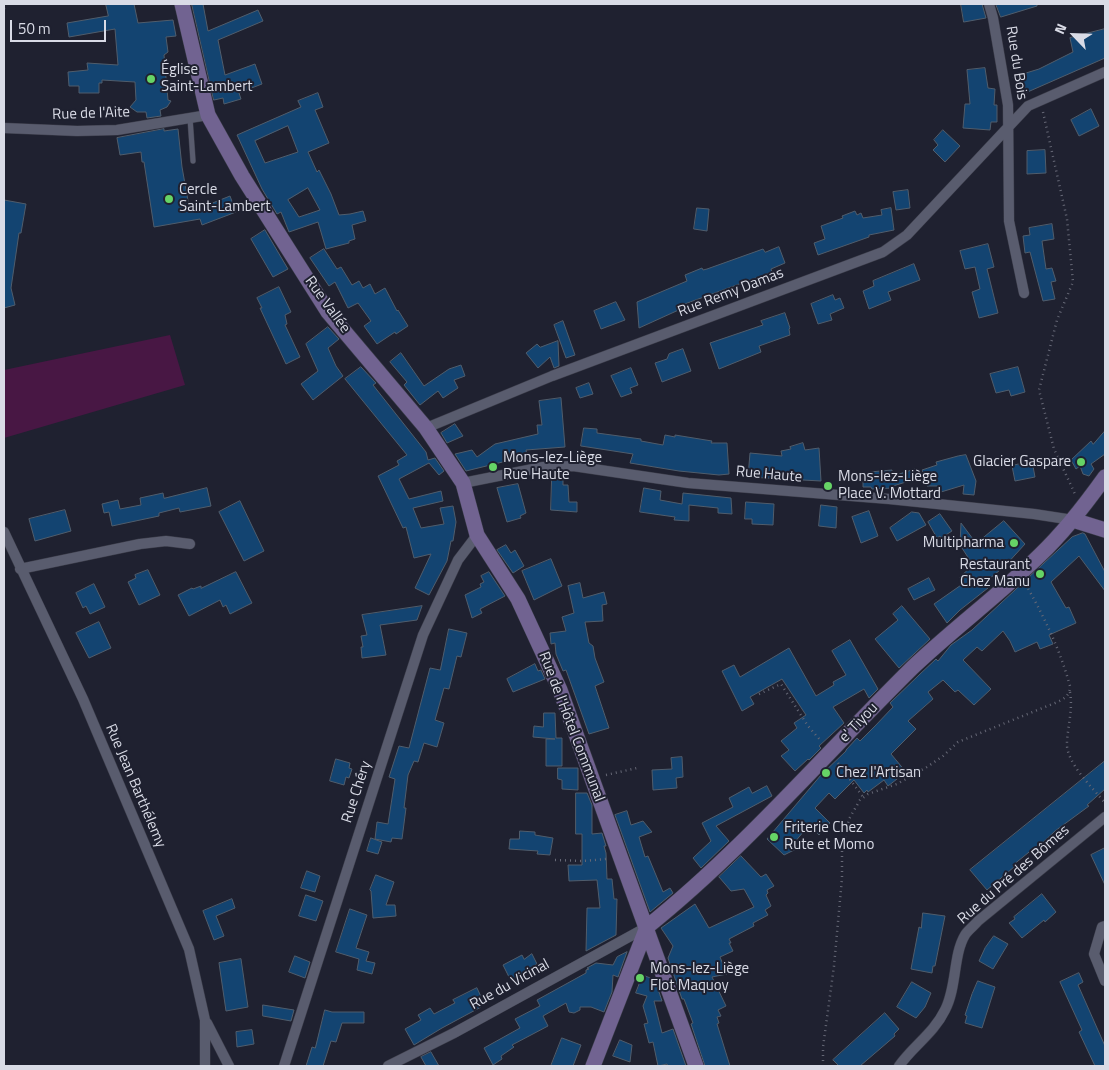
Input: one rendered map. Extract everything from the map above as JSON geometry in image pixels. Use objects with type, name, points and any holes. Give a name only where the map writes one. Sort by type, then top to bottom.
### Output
[{"type":"street","name":"Rue Vallée","points":[[182,4],[208,115],[242,176],[328,312],[426,428],[463,483]]},
{"type":"street","name":"Rue du Bois","points":[[989,4],[1008,105],[1007,128]]},
{"type":"street","name":"Rue Remy Damas","points":[[426,428],[552,376],[883,252],[907,235],[1028,106],[1105,72]]},
{"type":"street","name":"Rue de l'Aite","points":[[4,128],[77,131],[117,130],[208,115]]},
{"type":"street","points":[[1007,128],[1010,221],[1024,293]]},
{"type":"street","name":"Rue Haute","points":[[463,483],[543,467],[573,466],[688,483],[888,499],[1034,514],[1077,514]]},
{"type":"street","name":"e' Tiyou","points":[[647,927],[686,896],[737,849],[913,668],[1039,556],[1077,514],[1105,477]]},
{"type":"street","name":"Rue de l'Hôtel Communal","points":[[463,483],[477,535],[518,599],[560,690],[696,1066]]},
{"type":"street","points":[[1077,514],[1105,530]]},
{"type":"street","name":"Rue Jean Barthélemy","points":[[4,532],[82,699],[189,949],[205,1020],[204,1066]]},
{"type":"street","name":"Rue Chéry","points":[[284,1066],[423,635],[458,560],[477,535]]},
{"type":"street","points":[[20,569],[140,544],[166,541],[190,544]]},
{"type":"street","name":"Rue du Pré des Bômes","points":[[898,1066],[933,1030],[945,1011],[953,988],[960,946],[966,934],[985,916],[1105,817]]},
{"type":"street","points":[[1105,926],[1102,927],[1094,954],[1105,982]]},
{"type":"street","points":[[593,1066],[647,927]]},
{"type":"street","name":"Rue du Vicinal","points":[[388,1066],[454,1033],[647,927]]},
{"type":"street","name":"Rue Jean Barthélemy","points":[[205,1020],[229,1066]]},
{"type":"lane","points":[[190,118],[193,162]]},
{"type":"path","points":[[4,9],[5,4]]},
{"type":"path","points":[[1040,100],[1067,219],[1073,282],[1057,320],[1039,390],[1054,448],[1077,514]]},
{"type":"path","points":[[1019,574],[1044,617],[1055,641],[1069,682],[1071,711],[1066,745],[1069,757],[1105,803]]},
{"type":"path","points":[[759,694],[781,684],[808,726],[863,797]]},
{"type":"path","points":[[823,1066],[823,1047],[834,966],[842,878],[842,851],[849,820],[863,797],[897,784],[914,775],[943,756],[958,742],[1063,700],[1067,697],[1070,690]]},
{"type":"path","points":[[592,779],[637,768]]},
{"type":"path","points":[[555,860],[583,861],[620,857]]},
{"type":"shaded area","points":[[170,335],[185,385],[4,438],[4,370]]},
{"type":"building","points":[[106,4],[134,4],[138,23],[173,20],[176,36],[166,37],[168,52],[164,55],[168,100],[171,101],[167,107],[160,110],[161,116],[147,118],[146,112],[137,112],[130,107],[136,100],[135,82],[102,80],[102,83],[99,83],[99,93],[79,93],[79,86],[69,86],[68,72],[88,70],[87,63],[118,65],[115,29],[69,37],[67,23],[108,16]]},
{"type":"building","points":[[192,4],[203,4],[208,31],[258,10],[263,21],[218,40],[225,75],[255,64],[262,84],[239,93],[241,99],[224,104],[223,98],[214,100]]},
{"type":"building","points":[[961,4],[982,4],[986,18],[964,22]]},
{"type":"building","points":[[996,4],[1037,4],[1037,6],[1001,17]]},
{"type":"building","points":[[1105,29],[1105,58],[1023,94],[1022,89],[1019,90],[1013,77],[1039,69],[1073,52],[1070,38]]},
{"type":"building","points":[[985,68],[988,88],[995,89],[994,105],[997,105],[997,122],[991,122],[990,130],[963,128],[965,104],[970,104],[967,70]]},
{"type":"building","points":[[318,93],[323,107],[315,110],[329,143],[308,152],[317,172],[319,170],[331,194],[339,215],[363,211],[366,221],[352,225],[355,239],[349,241],[349,243],[326,249],[318,222],[289,232],[281,212],[277,214],[262,189],[237,135],[301,107],[298,101]],"holes":[[[288,126],[298,152],[265,163],[255,141]],[[308,188],[320,210],[299,217],[288,200]]]},
{"type":"building","points":[[1091,109],[1099,126],[1079,136],[1071,120]]},
{"type":"building","points":[[164,129],[164,131],[178,129],[190,212],[230,196],[236,212],[202,225],[200,219],[154,227],[141,152],[120,155],[117,138]]},
{"type":"building","points":[[943,130],[960,146],[945,162],[933,150],[938,145],[934,140]]},
{"type":"building","points":[[1045,150],[1046,173],[1027,174],[1027,151]]},
{"type":"building","points":[[908,190],[910,208],[896,210],[893,192]]},
{"type":"building","points":[[4,200],[26,204],[21,233],[19,233],[11,288],[15,305],[4,308]]},
{"type":"building","points":[[697,208],[709,209],[707,231],[694,229]]},
{"type":"building","points":[[891,208],[894,230],[869,235],[869,237],[818,255],[814,243],[825,239],[821,226],[843,218],[842,216],[855,211],[857,215],[861,213],[863,218],[882,215],[881,210]]},
{"type":"building","points":[[1052,224],[1054,239],[1042,241],[1046,269],[1052,268],[1056,281],[1051,282],[1055,299],[1043,301],[1030,252],[1025,253],[1023,236],[1030,235],[1029,228]]},
{"type":"building","points":[[265,230],[288,269],[273,277],[251,239]]},
{"type":"building","points":[[988,244],[994,267],[987,269],[998,313],[979,318],[972,292],[980,289],[975,267],[965,269],[960,251]]},
{"type":"building","points":[[779,247],[785,263],[771,269],[772,272],[682,305],[683,308],[639,328],[637,302],[687,281],[685,275],[702,268],[703,270],[707,269],[763,249],[765,252]]},
{"type":"building","points":[[324,249],[337,269],[341,267],[352,285],[359,281],[363,288],[370,284],[375,294],[385,288],[397,311],[408,326],[377,344],[364,326],[371,321],[358,303],[348,308],[335,282],[329,286],[310,258]]},
{"type":"building","points":[[914,264],[920,280],[888,292],[891,300],[869,309],[863,291],[874,286],[873,281]]},
{"type":"building","points":[[279,287],[291,312],[285,315],[287,324],[285,325],[300,357],[286,364],[257,298]]},
{"type":"building","points":[[833,295],[835,300],[840,298],[844,308],[830,314],[832,320],[818,324],[811,304]]},
{"type":"building","points":[[616,302],[625,320],[601,329],[594,311]]},
{"type":"building","points":[[785,313],[790,328],[790,335],[759,346],[761,352],[719,369],[710,343],[763,325],[761,321]]},
{"type":"building","points":[[563,321],[575,355],[566,358],[554,325]]},
{"type":"building","points":[[328,327],[339,339],[328,348],[343,376],[313,400],[301,384],[318,371],[306,344]]},
{"type":"building","points":[[558,341],[559,366],[554,368],[550,357],[538,368],[526,353],[537,344],[540,347]]},
{"type":"building","points":[[683,349],[691,371],[662,382],[655,363],[667,359],[669,354]]},
{"type":"building","points":[[401,353],[424,386],[449,369],[461,365],[465,376],[454,380],[458,388],[443,398],[438,391],[420,405],[404,385],[407,382],[390,362]]},
{"type":"building","points":[[361,367],[376,383],[373,385],[426,452],[428,460],[435,458],[444,471],[439,475],[429,463],[399,479],[409,499],[441,491],[443,501],[413,508],[421,528],[444,524],[440,508],[453,506],[456,522],[453,541],[451,541],[447,561],[429,595],[415,588],[431,554],[414,558],[406,527],[403,528],[378,476],[399,465],[397,461],[407,455],[345,379]]},
{"type":"building","points":[[1018,367],[1025,392],[1011,396],[1009,390],[996,393],[990,374]]},
{"type":"building","points":[[631,368],[638,385],[630,388],[632,393],[621,397],[611,376]]},
{"type":"building","points":[[589,383],[593,394],[580,398],[576,388]]},
{"type":"building","points":[[561,398],[565,447],[526,450],[527,456],[466,471],[455,454],[472,450],[477,457],[495,444],[538,434],[537,425],[542,425],[539,401]]},
{"type":"building","points":[[455,424],[463,436],[447,443],[441,433]]},
{"type":"building","points":[[584,428],[597,429],[597,433],[641,439],[641,441],[663,445],[665,435],[712,441],[711,443],[727,443],[729,474],[719,475],[679,471],[630,463],[633,454],[581,446]]},
{"type":"building","points":[[1105,431],[1105,454],[1091,464],[1094,469],[1089,476],[1083,474],[1080,466],[1076,469],[1071,460],[1091,441],[1093,444]]},
{"type":"building","points":[[803,443],[805,450],[819,448],[821,481],[748,477],[750,453],[782,456],[781,451],[791,449],[790,447]]},
{"type":"building","points":[[966,455],[976,481],[974,495],[963,494],[964,485],[941,492],[939,486],[927,486],[922,470],[937,465],[936,462]]},
{"type":"building","points":[[1032,461],[1035,477],[1015,481],[1012,466]]},
{"type":"building","points":[[916,469],[919,478],[893,486],[893,488],[872,489],[871,487],[863,487],[863,476],[870,476],[870,472],[892,470],[892,476]]},
{"type":"building","points":[[552,479],[563,480],[563,485],[568,485],[569,502],[577,502],[577,512],[551,510]]},
{"type":"building","points":[[518,484],[526,513],[520,516],[521,518],[507,522],[497,488]]},
{"type":"building","points":[[207,488],[211,506],[180,512],[179,508],[159,513],[159,516],[112,526],[109,512],[104,513],[102,504],[118,500],[120,509],[141,505],[140,498],[163,493],[164,498]]},
{"type":"building","points":[[644,488],[661,491],[660,500],[682,504],[683,493],[731,498],[732,514],[718,513],[718,508],[689,505],[689,521],[674,520],[675,517],[640,512]]},
{"type":"building","points":[[240,501],[264,551],[244,561],[219,512]]},
{"type":"building","points":[[746,502],[774,504],[773,525],[752,524],[752,519],[745,519]]},
{"type":"building","points":[[821,505],[837,507],[836,528],[819,526]]},
{"type":"building","points":[[65,510],[71,531],[35,541],[29,519]]},
{"type":"building","points":[[869,511],[878,536],[861,543],[852,517]]},
{"type":"building","points":[[912,512],[919,513],[926,525],[897,541],[890,528]]},
{"type":"building","points":[[940,514],[952,531],[941,538],[940,536],[937,538],[928,522]]},
{"type":"building","points":[[1004,521],[1025,544],[1005,566],[984,583],[988,588],[947,623],[934,604],[964,583],[959,578],[973,565],[960,545],[961,523],[976,543]]},
{"type":"building","points":[[1083,533],[1105,572],[1105,591],[1079,556],[1051,582],[1066,608],[1069,607],[1076,623],[1049,635],[1053,644],[1040,649],[1037,642],[1015,652],[1003,631],[982,651],[977,647],[963,660],[991,689],[974,705],[958,690],[955,692],[943,680],[928,692],[933,699],[908,721],[916,729],[891,754],[906,772],[888,786],[884,780],[868,792],[867,790],[864,793],[854,780],[835,799],[829,793],[815,808],[830,823],[819,835],[809,825],[794,843],[798,848],[784,855],[767,839],[821,775],[857,738],[860,741],[893,707],[890,703],[936,659],[938,661],[951,645],[972,630],[1072,537]]},
{"type":"building","points":[[506,545],[511,553],[515,550],[524,566],[513,573],[497,550]]},
{"type":"building","points":[[551,559],[562,586],[534,600],[522,571]]},
{"type":"building","points":[[148,570],[160,595],[139,605],[128,582],[136,578],[135,575]]},
{"type":"building","points":[[236,572],[252,603],[230,614],[226,605],[223,607],[220,600],[189,616],[178,595],[192,588],[201,586],[201,588]]},
{"type":"building","points":[[489,572],[505,596],[480,609],[482,613],[472,618],[465,595],[481,587],[480,584],[484,582],[481,576]]},
{"type":"building","points":[[929,578],[935,590],[914,600],[908,589]]},
{"type":"building","points":[[580,583],[583,598],[604,592],[607,604],[602,605],[603,621],[585,622],[589,643],[593,646],[595,658],[604,682],[595,686],[609,728],[589,734],[566,670],[563,671],[556,654],[555,643],[551,644],[550,633],[566,631],[562,617],[574,613],[568,586]]},
{"type":"building","points":[[94,584],[105,607],[90,614],[86,606],[83,608],[76,593]]},
{"type":"building","points":[[422,606],[417,620],[380,625],[386,655],[362,658],[361,636],[367,635],[362,615]]},
{"type":"building","points":[[902,606],[930,639],[899,668],[875,639],[898,620],[893,614]]},
{"type":"building","points":[[99,622],[111,648],[89,658],[76,633]]},
{"type":"building","points":[[449,629],[467,633],[461,657],[457,656],[449,689],[444,688],[435,720],[444,723],[437,747],[424,743],[418,762],[414,761],[408,775],[402,839],[392,838],[391,842],[375,839],[377,822],[388,824],[395,779],[389,777],[399,746],[409,748],[430,668],[440,670]]},
{"type":"building","points":[[850,640],[878,689],[869,698],[864,689],[833,707],[844,723],[819,746],[821,748],[809,760],[795,771],[781,756],[789,750],[781,741],[797,728],[794,723],[806,715],[782,679],[750,697],[754,704],[742,711],[722,671],[734,665],[740,677],[789,648],[816,696],[834,685],[833,682],[846,675],[832,651]]},
{"type":"building","points":[[535,664],[538,671],[541,670],[545,679],[513,692],[507,679]]},
{"type":"building","points":[[544,713],[555,713],[556,738],[562,738],[562,766],[546,766],[546,739],[555,739],[533,737],[534,726],[543,727]]},
{"type":"building","points":[[682,757],[683,777],[676,778],[677,788],[653,790],[652,770],[672,769],[671,758]]},
{"type":"building","points":[[336,759],[350,763],[349,768],[352,769],[349,778],[346,777],[344,785],[330,781]]},
{"type":"building","points":[[1105,761],[1105,789],[1087,805],[1089,806],[1055,831],[1035,850],[1034,848],[1013,865],[1014,867],[987,890],[970,870]]},
{"type":"building","points":[[558,768],[578,768],[578,790],[562,789],[562,780],[558,779]]},
{"type":"building","points":[[767,786],[772,796],[716,826],[729,841],[701,868],[693,858],[711,841],[702,823],[733,807],[729,798],[749,787],[752,793]]},
{"type":"building","points":[[576,793],[587,793],[592,805],[592,834],[602,833],[606,846],[604,846],[607,879],[612,879],[614,899],[617,899],[616,935],[586,951],[587,908],[600,908],[597,880],[569,881],[568,865],[582,865],[582,834],[576,834]]},
{"type":"building","points":[[627,811],[631,825],[643,821],[652,832],[639,837],[645,857],[648,856],[663,892],[670,888],[673,893],[650,912],[615,815]]},
{"type":"building","points":[[520,831],[535,832],[535,835],[553,838],[550,855],[537,854],[538,851],[509,849],[510,839],[519,839]]},
{"type":"building","points":[[371,838],[382,842],[378,854],[367,851]]},
{"type":"building","points":[[1105,848],[1105,885],[1091,855]]},
{"type":"building","points":[[741,856],[761,877],[766,874],[774,886],[767,890],[768,893],[766,895],[771,906],[765,910],[768,915],[753,923],[754,926],[729,939],[733,951],[720,957],[727,974],[712,977],[726,1006],[718,1010],[721,1016],[717,1017],[719,1023],[717,1024],[730,1066],[705,1066],[691,1024],[693,1023],[684,999],[682,999],[668,958],[673,946],[661,928],[695,904],[709,928],[754,907],[744,889],[731,891],[719,877]]},
{"type":"building","points":[[307,871],[320,876],[315,892],[301,888]]},
{"type":"building","points":[[376,875],[394,882],[386,905],[395,905],[396,916],[373,918],[370,890]]},
{"type":"building","points":[[1042,894],[1056,912],[1022,938],[1009,923]]},
{"type":"building","points":[[306,895],[323,901],[316,921],[299,916]]},
{"type":"building","points":[[232,899],[235,908],[216,916],[224,936],[214,940],[203,911]]},
{"type":"building","points":[[350,909],[367,915],[356,948],[369,952],[366,961],[375,963],[372,974],[357,970],[359,959],[336,952]]},
{"type":"building","points":[[923,913],[945,916],[932,973],[911,969]]},
{"type":"building","points":[[994,936],[1008,944],[993,969],[979,961],[985,948]]},
{"type":"building","points":[[627,952],[618,977],[613,975],[612,992],[604,1012],[591,1007],[580,1007],[580,1010],[574,1013],[569,1012],[566,1003],[543,1016],[548,1026],[512,1045],[514,1047],[501,1056],[502,1059],[493,1065],[484,1048],[520,1028],[515,1019],[540,1006],[537,1000],[586,973],[586,970],[589,969],[587,968],[596,963],[613,965],[617,957]]},
{"type":"building","points":[[532,954],[537,964],[529,969],[530,971],[511,981],[503,965],[522,955],[524,959]]},
{"type":"building","points":[[295,956],[310,962],[305,978],[289,972]]},
{"type":"building","points":[[241,959],[248,1007],[226,1011],[219,963]]},
{"type":"building","points":[[1079,973],[1083,982],[1078,985],[1105,1046],[1105,1066],[1095,1066],[1079,1032],[1082,1030],[1060,982]]},
{"type":"building","points":[[643,975],[655,980],[662,1001],[654,1001],[662,1033],[673,1029],[686,1066],[668,1066],[667,1064],[658,1066],[653,1042],[649,1043],[644,1024],[648,1023],[643,1006],[647,996],[636,993]]},
{"type":"building","points":[[978,981],[995,987],[982,1028],[965,1023],[967,1016],[965,1015]]},
{"type":"building","points":[[912,982],[931,993],[925,1007],[916,1018],[897,1007]]},
{"type":"building","points":[[477,988],[483,1001],[479,1003],[481,1007],[414,1045],[405,1029],[421,1020],[418,1015],[430,1008],[434,1014],[455,1003],[453,1000]]},
{"type":"building","points":[[263,1005],[294,1010],[291,1021],[263,1016]]},
{"type":"building","points":[[325,1010],[332,1012],[364,1012],[364,1023],[342,1023],[336,1042],[331,1041],[323,1066],[306,1066],[312,1047],[315,1048]]},
{"type":"building","points":[[885,1013],[899,1029],[894,1034],[895,1036],[860,1066],[839,1066],[833,1060]]},
{"type":"building","points":[[252,1030],[254,1044],[237,1047],[236,1032]]},
{"type":"building","points":[[562,1038],[581,1045],[573,1066],[551,1066]]},
{"type":"building","points":[[620,1040],[632,1045],[630,1062],[613,1056]]},
{"type":"building","points":[[431,1052],[439,1066],[426,1066],[421,1057]]},
{"type":"place","name":"Église Saint-Lambert","points":[[151,79]]},
{"type":"place","name":"Cercle Saint-Lambert","points":[[169,199]]},
{"type":"place","name":"Glacier Gaspare","points":[[1081,462]]},
{"type":"place","name":"Mons-lez-Liège Rue Haute","points":[[493,467]]},
{"type":"place","name":"Mons-lez-Liège Place V. Mottard","points":[[828,486]]},
{"type":"place","name":"Multipharma","points":[[1014,543]]},
{"type":"place","name":"Restaurant Chez Manu","points":[[1040,574]]},
{"type":"place","name":"Chez l'Artisan","points":[[826,773]]},
{"type":"place","name":"Friterie Chez Rute et Momo","points":[[774,837]]},
{"type":"place","name":"Mons-lez-Liège Flot Maquoy","points":[[640,978]]}]
